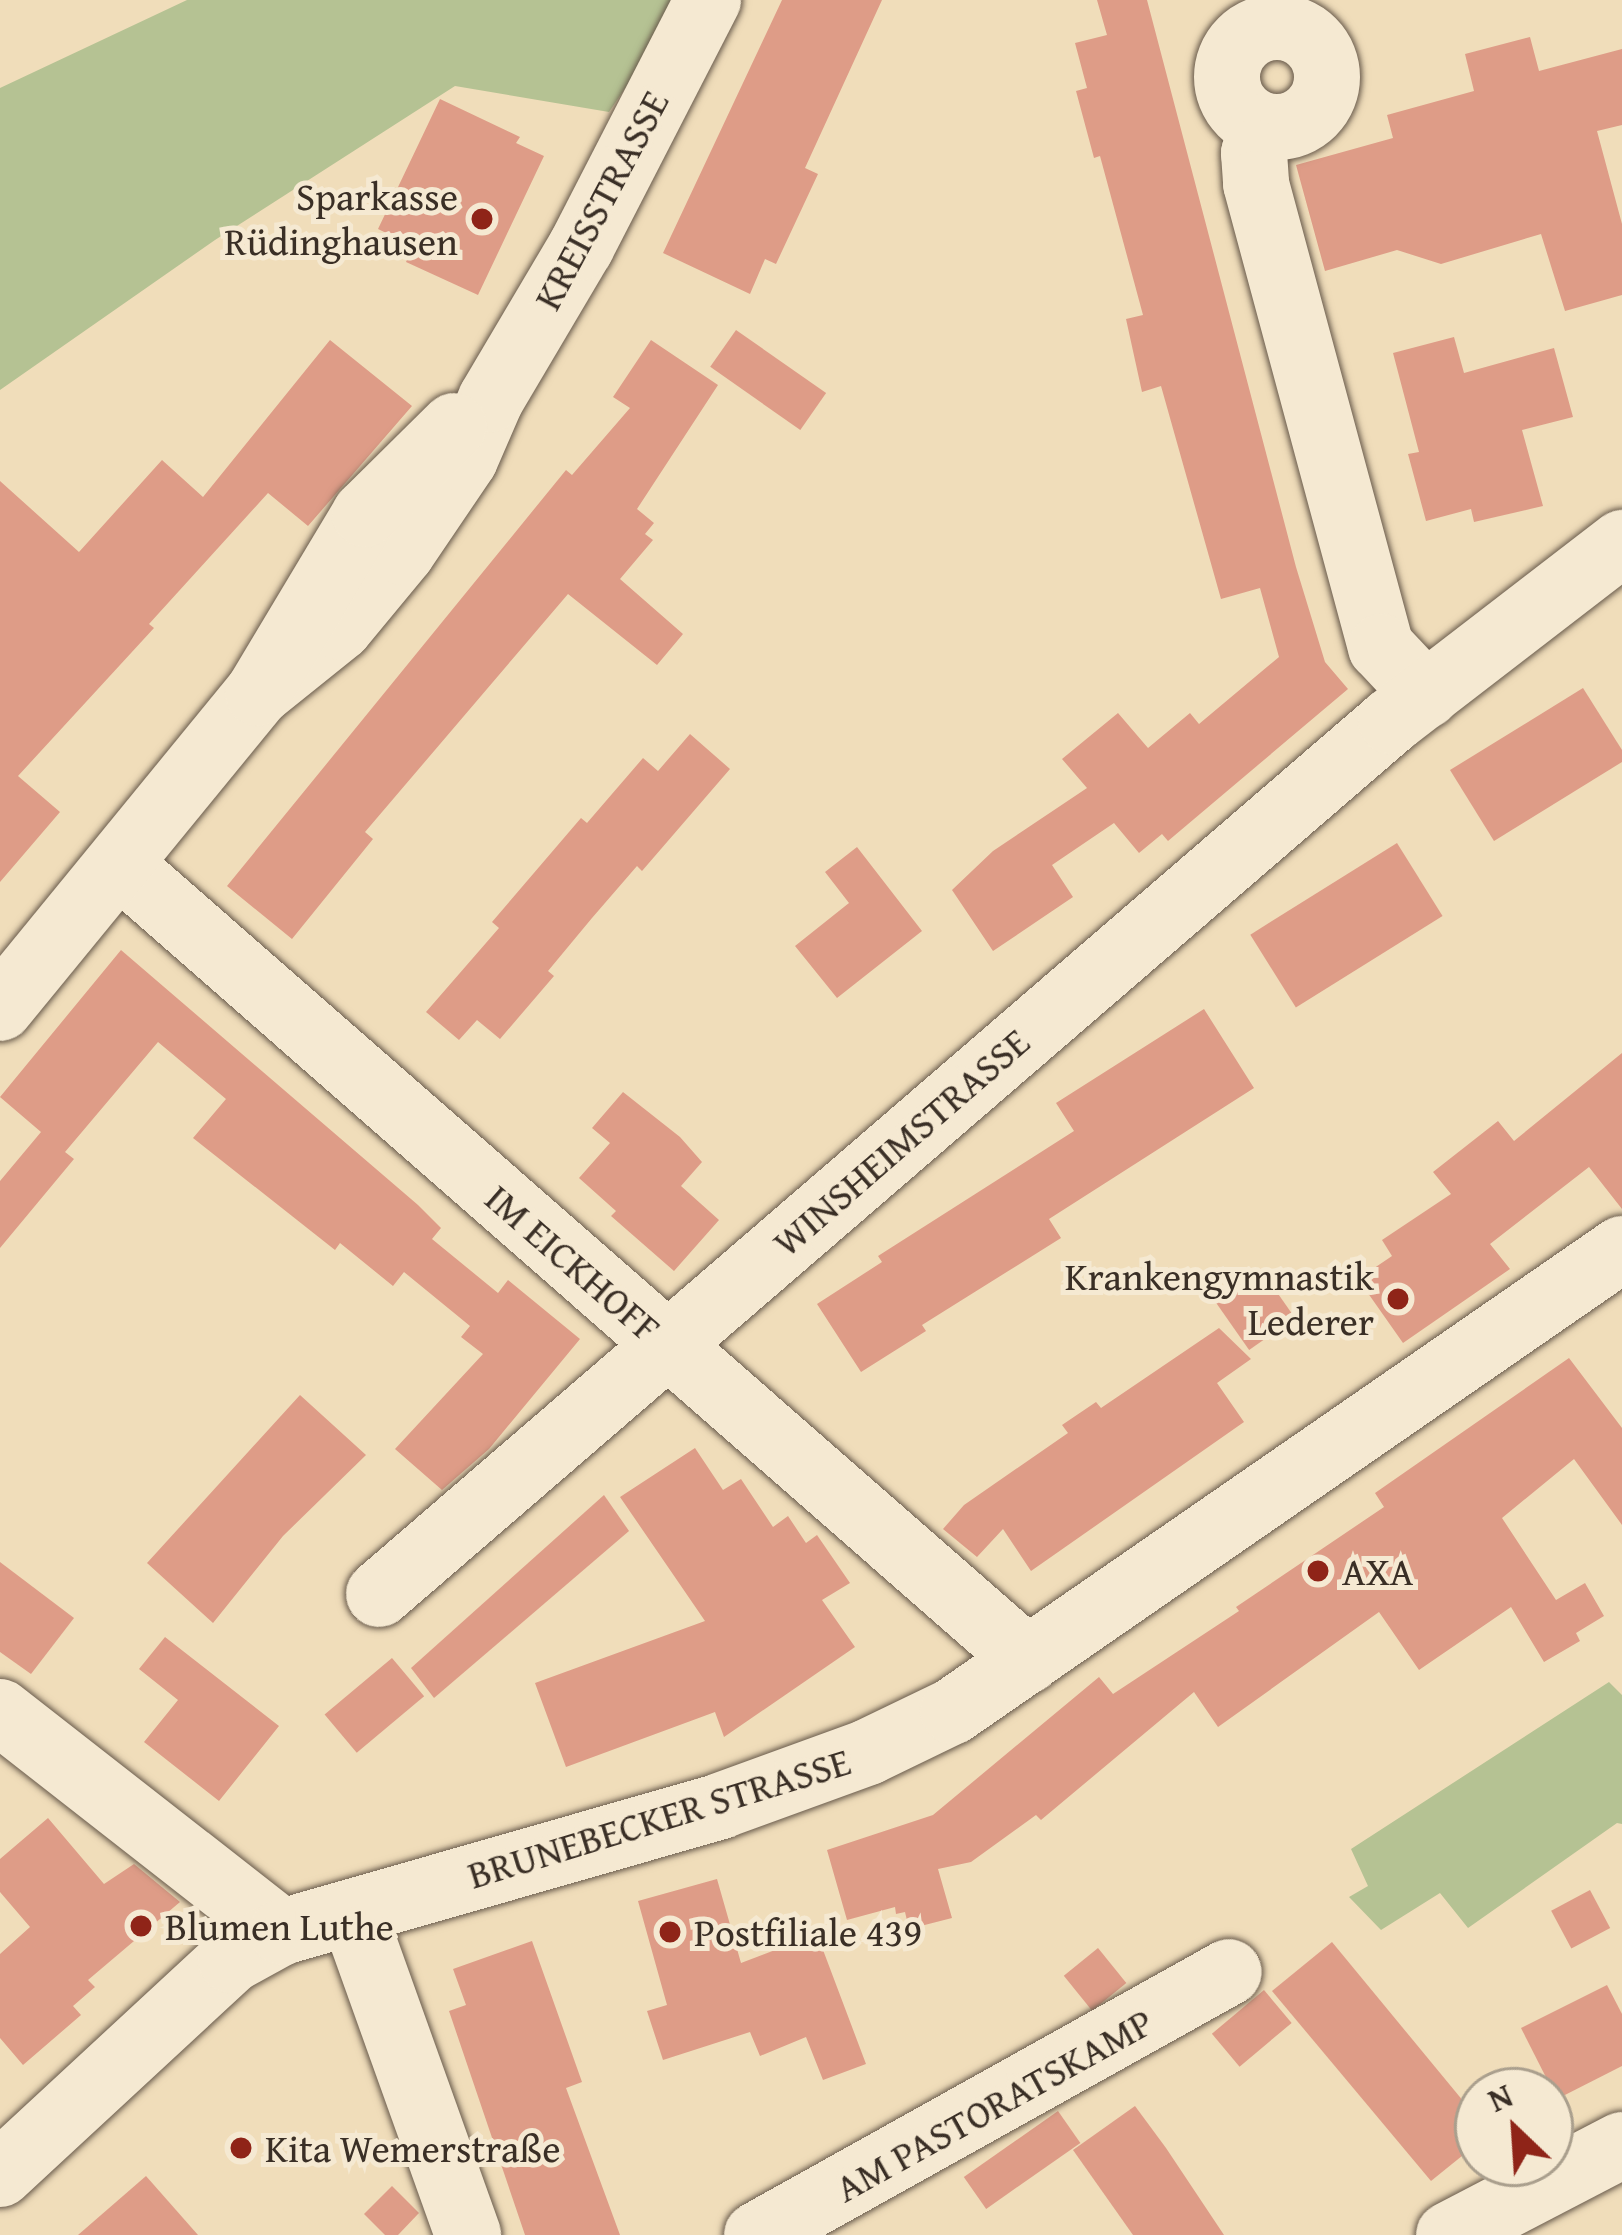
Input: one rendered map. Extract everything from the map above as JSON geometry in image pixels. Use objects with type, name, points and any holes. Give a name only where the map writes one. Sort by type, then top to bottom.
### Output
[{"type":"street","name":"KREISSTRASSE","points":[[0,1008],[258,692],[365,514],[440,436],[491,399],[581,247],[708,0]]},
{"type":"street","points":[[1263,127],[1254,153],[1256,184],[1381,647],[1426,695]]},
{"type":"street","name":"WINSHEIMSTRASSE","points":[[380,1594],[1426,695],[1622,543]]},
{"type":"street","name":"IM EICKHOFF","points":[[120,866],[1028,1660]]},
{"type":"street","name":"BRUNEBECKER STRASSE","points":[[0,2174],[231,1960],[282,1932],[720,1806],[868,1752],[953,1711],[1622,1249]]},
{"type":"street","points":[[0,1712],[282,1932]]},
{"type":"street","points":[[353,1913],[469,2235]]},
{"type":"street","name":"AM PASTORATSKAMP","points":[[758,2235],[1228,1972]]},
{"type":"street","points":[[1449,2235],[1622,2145]]},
{"type":"green space","points":[[187,0],[685,0],[609,112],[455,86],[215,240],[0,390],[0,88]]},
{"type":"green space","points":[[1609,1682],[1622,1695],[1622,1824],[1617,1823],[1468,1928],[1440,1893],[1381,1930],[1349,1897],[1368,1886],[1351,1849]]},
{"type":"building","points":[[782,0],[882,0],[805,168],[818,174],[776,264],[765,259],[750,294],[663,253]]},
{"type":"building","points":[[1097,0],[1147,0],[1296,567],[1325,662],[1348,689],[1168,841],[1162,834],[1139,853],[1114,823],[1052,865],[1073,897],[993,951],[952,890],[993,851],[1087,788],[1062,759],[1118,713],[1148,748],[1190,713],[1199,724],[1279,657],[1260,588],[1221,599],[1161,386],[1142,392],[1126,319],[1143,315],[1100,156],[1094,158],[1076,91],[1087,88],[1075,43],[1107,35]]},
{"type":"building","points":[[1530,37],[1539,71],[1622,49],[1622,125],[1597,131],[1622,224],[1622,295],[1565,311],[1541,234],[1441,264],[1397,250],[1325,271],[1296,165],[1393,138],[1387,115],[1474,91],[1465,54]]},
{"type":"building","points":[[440,99],[520,137],[516,143],[544,156],[478,295],[406,262],[413,246],[378,229]]},
{"type":"building","points":[[736,330],[826,393],[800,430],[710,367]]},
{"type":"building","points":[[1454,337],[1464,373],[1554,348],[1573,417],[1522,430],[1543,506],[1474,522],[1471,509],[1426,521],[1408,454],[1419,452],[1393,353]]},
{"type":"building","points":[[330,340],[412,406],[308,526],[268,493],[149,624],[154,628],[18,776],[60,812],[0,882],[0,481],[79,552],[162,460],[203,497]]},
{"type":"building","points":[[651,340],[718,385],[637,509],[654,523],[645,534],[653,540],[620,579],[683,634],[657,665],[568,594],[365,832],[373,839],[292,939],[227,886],[566,470],[572,475],[630,408],[613,397]]},
{"type":"building","points":[[1583,688],[1622,750],[1622,762],[1494,841],[1450,770]]},
{"type":"building","points":[[690,734],[730,769],[642,871],[637,866],[592,918],[548,971],[554,976],[500,1039],[477,1020],[459,1040],[426,1012],[499,928],[492,922],[581,818],[587,823],[643,758],[658,771]]},
{"type":"building","points":[[1397,843],[1443,916],[1296,1008],[1250,935]]},
{"type":"building","points":[[857,847],[922,931],[837,998],[795,946],[849,903],[825,872]]},
{"type":"building","points":[[121,950],[418,1205],[441,1228],[432,1239],[498,1293],[508,1280],[580,1339],[489,1449],[442,1490],[395,1449],[483,1354],[461,1337],[470,1326],[404,1272],[393,1286],[340,1243],[335,1250],[193,1138],[226,1099],[158,1042],[65,1152],[74,1159],[0,1248],[0,1181],[41,1132],[0,1097]]},
{"type":"building","points":[[1204,1009],[1254,1088],[1049,1219],[1061,1238],[922,1325],[926,1331],[861,1372],[817,1304],[882,1262],[878,1256],[1074,1131],[1056,1103]]},
{"type":"building","points":[[1622,1053],[1622,1209],[1589,1167],[1490,1244],[1510,1269],[1403,1343],[1358,1279],[1392,1256],[1382,1240],[1451,1194],[1433,1172],[1498,1121],[1514,1141]]},
{"type":"building","points":[[623,1092],[680,1137],[702,1162],[681,1186],[719,1220],[674,1271],[611,1216],[616,1211],[579,1178],[610,1143],[592,1128]]},
{"type":"building","points":[[1260,1268],[1295,1318],[1249,1350],[1214,1300]]},
{"type":"building","points":[[1219,1328],[1251,1359],[1217,1383],[1244,1422],[1031,1571],[1003,1529],[977,1557],[943,1529],[964,1505],[1068,1433],[1062,1425],[1096,1402],[1101,1408]]},
{"type":"building","points":[[1569,1358],[1622,1428],[1622,1525],[1574,1459],[1502,1518],[1556,1600],[1585,1583],[1604,1616],[1576,1633],[1580,1641],[1544,1662],[1511,1607],[1419,1670],[1379,1612],[1218,1727],[1194,1692],[1041,1820],[1036,1815],[971,1862],[938,1869],[952,1918],[909,1929],[905,1912],[896,1914],[895,1907],[847,1920],[827,1850],[933,1815],[1099,1677],[1113,1694],[1239,1611],[1236,1607],[1384,1507],[1375,1493]]},
{"type":"building","points":[[300,1395],[366,1455],[283,1536],[213,1623],[147,1563]]},
{"type":"building","points":[[695,1448],[723,1490],[741,1479],[773,1527],[788,1516],[806,1543],[817,1535],[850,1583],[822,1600],[855,1647],[724,1737],[715,1712],[566,1767],[535,1683],[705,1621],[620,1497]]},
{"type":"building","points":[[604,1495],[629,1531],[434,1698],[411,1668]]},
{"type":"building","points":[[0,1562],[74,1618],[31,1674],[0,1652]]},
{"type":"building","points":[[165,1637],[279,1726],[219,1801],[144,1742],[178,1700],[139,1669]]},
{"type":"building","points":[[392,1658],[424,1696],[357,1753],[325,1715]]},
{"type":"building","points":[[48,1818],[104,1884],[134,1864],[180,1902],[88,1980],[95,1987],[73,2006],[81,2015],[23,2065],[0,2038],[0,1954],[30,1927],[0,1892],[0,1859]]},
{"type":"building","points":[[717,1879],[741,1963],[817,1934],[866,2064],[823,2080],[806,2037],[760,2056],[750,2032],[663,2060],[647,2011],[667,2005],[638,1901]]},
{"type":"building","points":[[1590,1890],[1610,1928],[1571,1949],[1551,1911]]},
{"type":"building","points":[[532,1941],[582,2082],[566,2088],[620,2235],[525,2235],[449,2011],[466,2005],[453,1969]]},
{"type":"building","points":[[1332,1942],[1454,2090],[1454,2162],[1431,2181],[1272,1991]]},
{"type":"building","points":[[1098,1948],[1126,1983],[1092,2011],[1064,1976]]},
{"type":"building","points":[[1607,1985],[1622,2014],[1622,2066],[1574,2090],[1574,2067],[1541,2067],[1521,2028]]},
{"type":"building","points":[[1264,1990],[1292,2023],[1240,2067],[1212,2034]]},
{"type":"building","points":[[1135,2106],[1224,2235],[1133,2235],[1073,2150]]},
{"type":"building","points":[[1058,2111],[1080,2143],[986,2209],[964,2177]]},
{"type":"building","points":[[146,2176],[198,2235],[78,2235]]},
{"type":"building","points":[[392,2186],[419,2213],[398,2235],[385,2235],[364,2214]]},
{"type":"place","name":"Sparkasse Rüdinghausen","points":[[482,219]]},
{"type":"place","name":"Krankengymnastik Lederer","points":[[1398,1299]]},
{"type":"place","name":"AXA","points":[[1318,1571]]},
{"type":"place","name":"Blumen Luthe","points":[[141,1926]]},
{"type":"place","name":"Postfiliale 439","points":[[670,1932]]},
{"type":"place","name":"Kita Wemerstraße","points":[[241,2148]]}]
